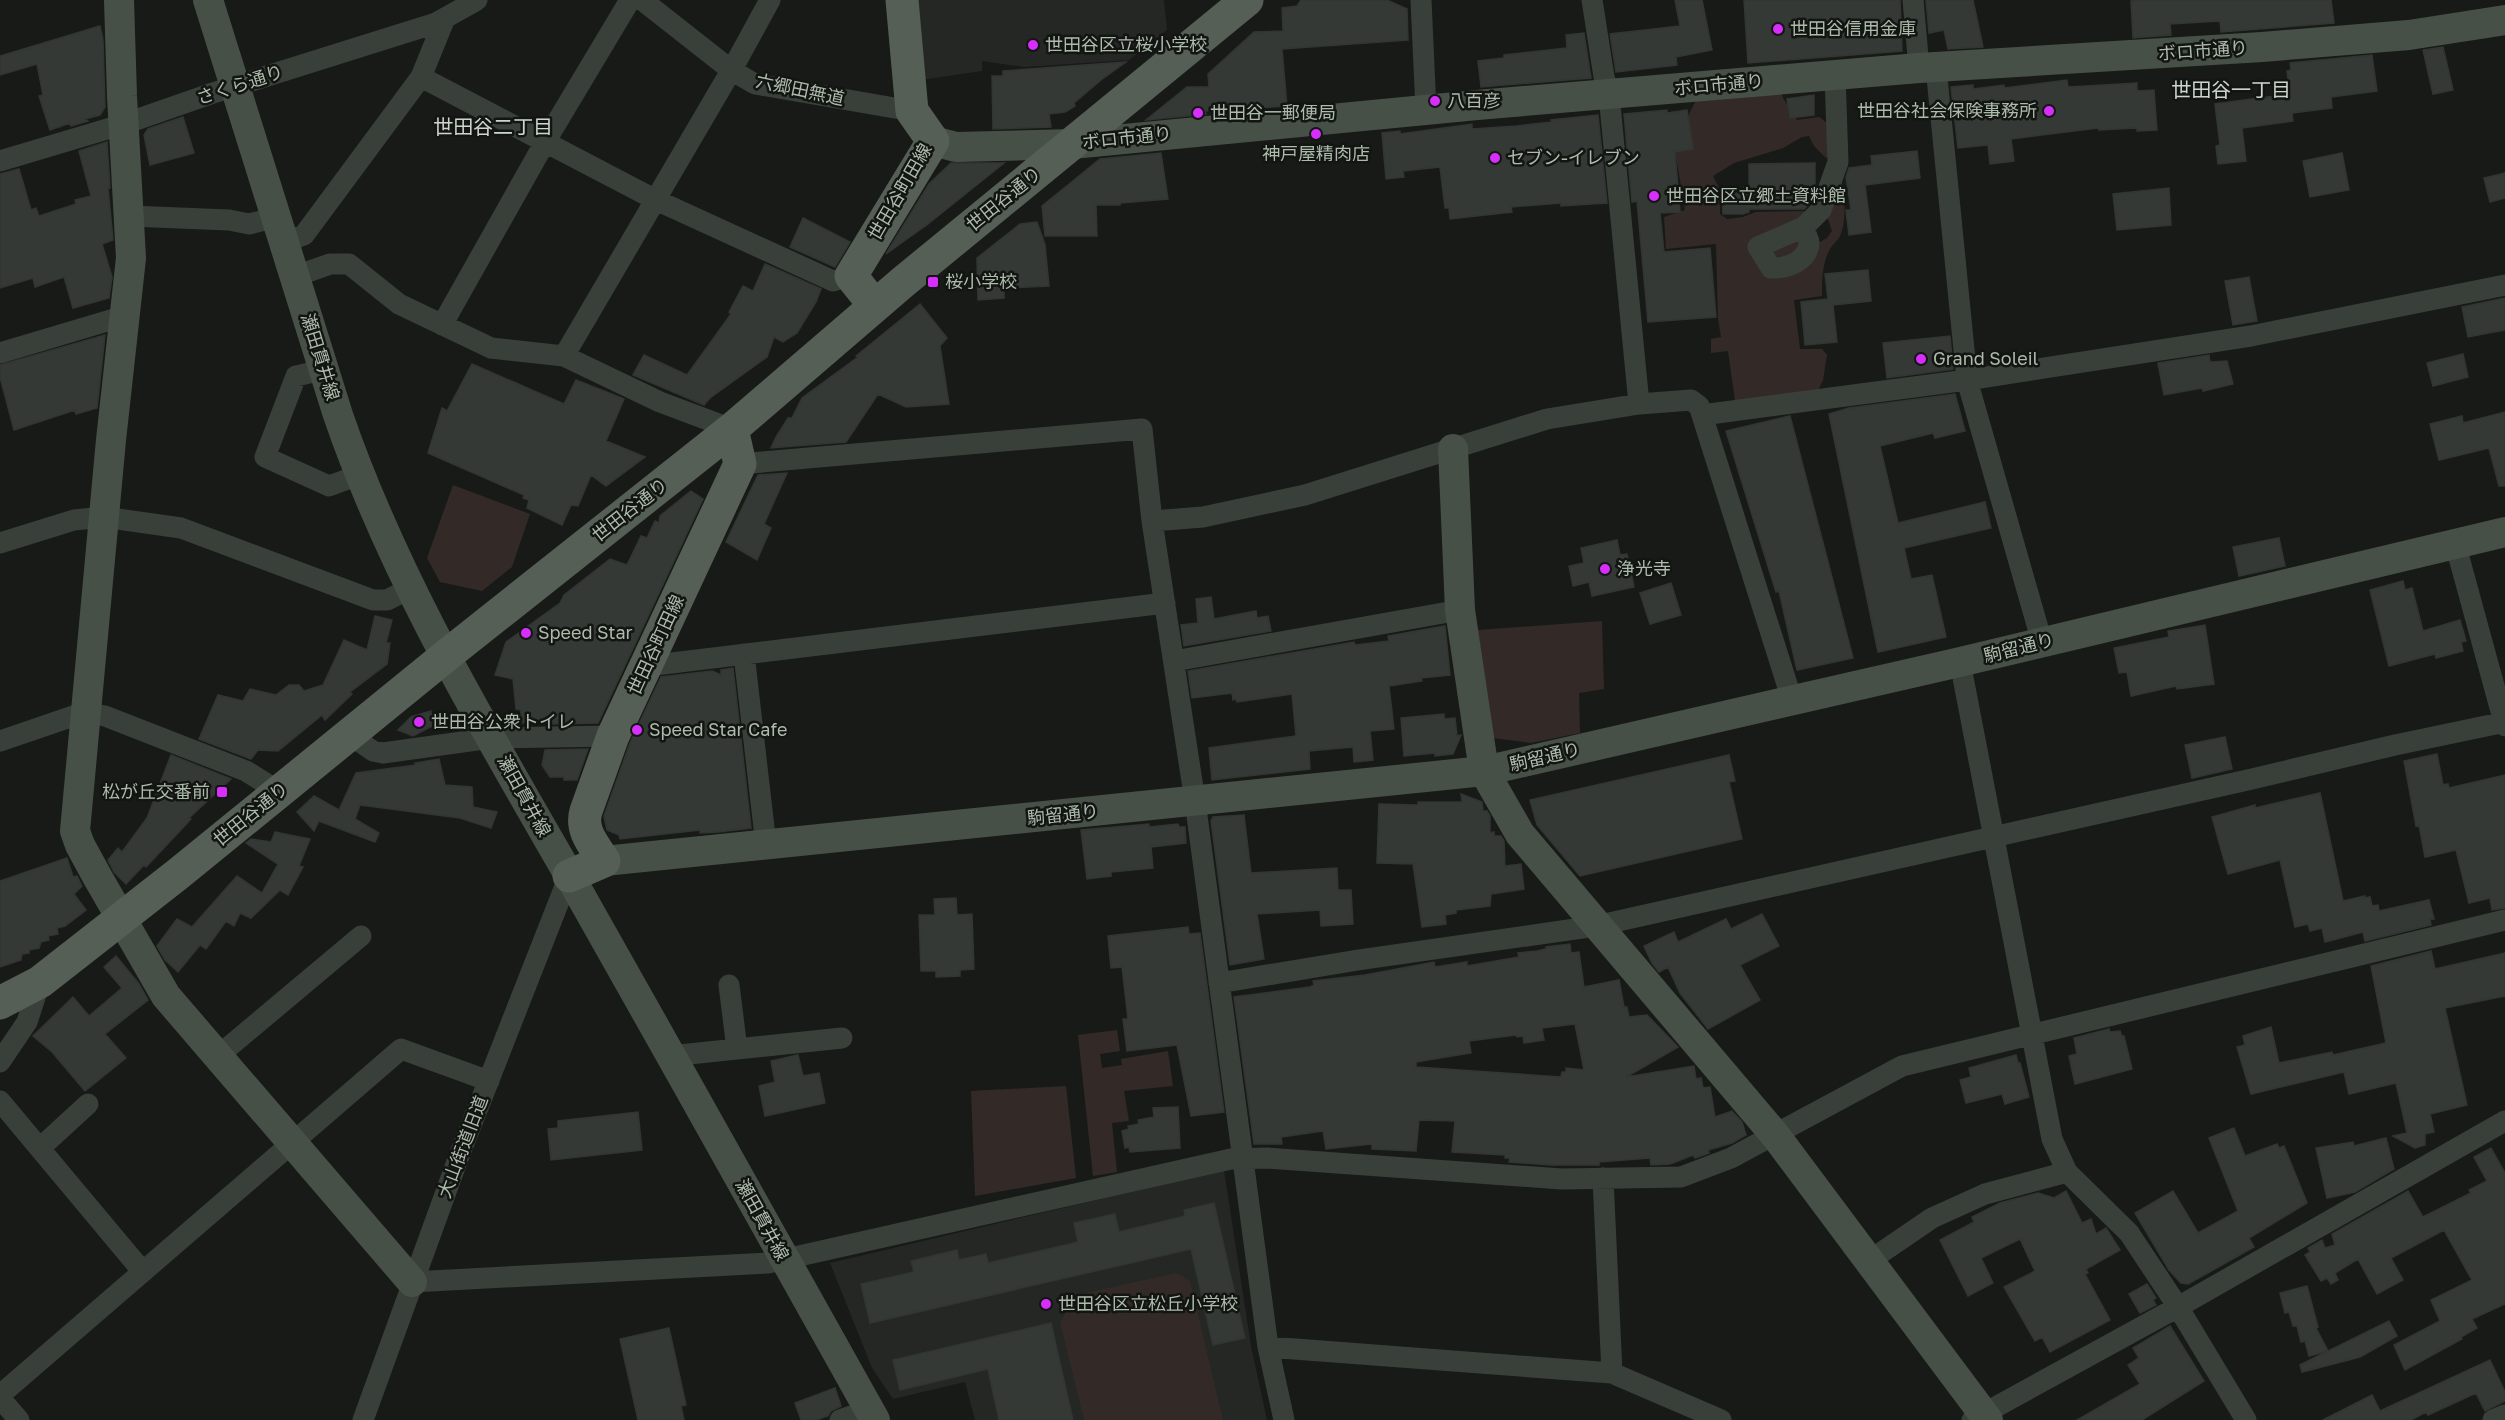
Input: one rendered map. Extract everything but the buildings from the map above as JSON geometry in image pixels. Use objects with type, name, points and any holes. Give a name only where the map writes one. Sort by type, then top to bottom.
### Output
[{"type":"main road","name":"世田谷町田線","points":[[851,276],[933,141],[912,111],[902,0]]},
{"type":"main road","name":"世田谷通り","points":[[0,1003],[40,982],[732,429],[875,306],[1247,0]]},
{"type":"main road","points":[[851,276],[875,306]]},
{"type":"main road","points":[[732,429],[740,464]]},
{"type":"main road","name":"世田谷町田線","points":[[604,861],[586,833],[584,818],[613,736],[740,464]]},
{"type":"main road","name":"駒留通り","points":[[569,876],[604,861]]},
{"type":"street","points":[[119,0],[131,258],[75,831],[80,845],[166,996],[412,1282],[784,1261],[1242,1158],[1562,1179],[1681,1178],[1731,1158],[1902,1066],[2505,920]]},
{"type":"street","name":"瀬田貫井線","points":[[208,0],[358,475],[411,588],[491,738],[872,1415]]},
{"type":"street","name":"さくら通り","points":[[0,161],[124,124],[436,23],[477,0]]},
{"type":"street","points":[[442,325],[545,142],[630,0]]},
{"type":"street","name":"六郷田無道","points":[[642,0],[731,70],[755,84],[912,111]]},
{"type":"street","points":[[564,356],[770,0]]},
{"type":"street","points":[[1421,0],[1426,110]]},
{"type":"street","points":[[1592,0],[1610,95],[1639,404]]},
{"type":"street","points":[[1913,0],[1927,67],[1967,380],[2042,642]]},
{"type":"street","points":[[130,216],[229,220],[304,235],[421,77],[445,18]]},
{"type":"street","name":"ボロ市通り","points":[[933,141],[956,147],[1072,144],[1426,110],[1927,67],[2409,35],[2505,20]]},
{"type":"street","points":[[1804,227],[1821,210],[1838,162],[1835,75]]},
{"type":"street","points":[[421,77],[656,200],[833,281],[851,276]]},
{"type":"street","points":[[296,276],[330,264],[349,264],[399,304],[491,348],[564,356],[660,402],[732,429]]},
{"type":"street","points":[[1702,415],[1967,380],[2251,336],[2391,306],[2505,285]]},
{"type":"street","points":[[0,353],[124,316]]},
{"type":"street","points":[[323,370],[296,376],[265,458],[329,486],[358,475]]},
{"type":"street","points":[[1152,521],[1203,517],[1305,495],[1547,419],[1639,404],[1691,400],[1699,406],[1792,700]]},
{"type":"street","points":[[740,464],[1142,429],[1152,521],[1195,801],[1268,1347],[1284,1420]]},
{"type":"street","points":[[1452,449],[1460,610],[1484,771],[1520,834],[1596,927],[1774,1135],[1869,1261],[1981,1418],[2505,1121]]},
{"type":"street","points":[[0,543],[74,520],[104,517],[181,528],[374,600],[387,600],[411,588]]},
{"type":"street","name":"駒留通り","points":[[604,861],[1484,771],[1960,662],[2505,532]]},
{"type":"street","points":[[1219,983],[1358,960],[1596,927],[2395,745],[2505,723],[2455,543]]},
{"type":"street","points":[[647,666],[1165,603]]},
{"type":"street","points":[[1174,661],[1460,610]]},
{"type":"street","points":[[744,654],[766,845]]},
{"type":"street","points":[[1960,662],[2052,1139],[2067,1173],[2129,1233],[2178,1307],[2246,1420]]},
{"type":"street","points":[[0,741],[85,712],[105,716],[246,771],[278,791]]},
{"type":"street","points":[[350,735],[373,751],[383,753],[491,738],[613,736]]},
{"type":"street","name":"大山街道旧道","points":[[363,1420],[412,1282],[569,876]]},
{"type":"street","points":[[218,1056],[360,936]]},
{"type":"street","points":[[0,1062],[27,1022],[40,982]]},
{"type":"street","points":[[729,985],[737,1049]]},
{"type":"street","points":[[670,1056],[842,1038]]},
{"type":"street","points":[[19,1420],[0,1396],[401,1049],[489,1081]]},
{"type":"street","points":[[0,1101],[143,1272]]},
{"type":"street","points":[[40,1148],[88,1104]]},
{"type":"street","points":[[1869,1261],[1932,1218],[1985,1194],[2067,1173]]},
{"type":"street","points":[[1603,1178],[1612,1373]]},
{"type":"street","points":[[1268,1347],[1612,1373],[1721,1420]]},
{"type":"street","points":[[840,1420],[872,1415]]},
{"type":"street","points":[[2493,1420],[2505,1415]]},
{"type":"shaded area","name":"世田谷区立桜小学校","points":[[914,0],[1164,0],[1167,30],[1129,60],[1024,67],[982,61],[982,71],[921,80]]},
{"type":"shaded area","points":[[1781,92],[1797,120],[1819,117],[1830,125],[1833,154],[1826,158],[1814,146],[1809,136],[1802,137],[1783,148],[1734,163],[1713,176],[1720,190],[1720,214],[1727,219],[1743,217],[1756,212],[1809,211],[1798,238],[1804,247],[1768,272],[1827,238],[1832,231],[1825,210],[1839,174],[1844,197],[1842,232],[1825,260],[1822,296],[1794,300],[1800,349],[1822,349],[1827,355],[1823,380],[1815,397],[1736,408],[1728,351],[1711,353],[1711,339],[1721,337],[1718,319],[1716,244],[1666,249],[1664,217],[1685,210],[1674,145],[1696,100]]},
{"type":"shaded area","points":[[453,485],[530,514],[512,567],[482,591],[440,582],[427,558]]},
{"type":"shaded area","points":[[1602,621],[1604,689],[1579,693],[1580,733],[1531,743],[1493,738],[1478,630]]},
{"type":"shaded area","points":[[1117,1030],[1120,1051],[1100,1054],[1102,1068],[1122,1065],[1121,1059],[1168,1051],[1173,1086],[1124,1091],[1129,1121],[1112,1123],[1117,1172],[1093,1176],[1078,1035]]},
{"type":"shaded area","points":[[1066,1086],[1076,1178],[975,1196],[971,1091]]},
{"type":"shaded area","name":"世田谷区立松丘小学校","points":[[1224,1170],[1251,1346],[1267,1420],[975,1420],[965,1382],[893,1399],[872,1368],[830,1263]]},
{"type":"shaded area","points":[[1176,1273],[1190,1281],[1223,1420],[1084,1420],[1060,1322],[1077,1295]]},
{"type":"place","name":"世田谷信用金庫","points":[[1778,29]]},
{"type":"place","name":"世田谷区立桜小学校","points":[[1033,45]]},
{"type":"place","name":"八百彦","points":[[1435,101]]},
{"type":"place","name":"世田谷社会保険事務所","points":[[2049,111]]},
{"type":"place","name":"世田谷一郵便局","points":[[1198,113]]},
{"type":"place","name":"神戸屋精肉店","points":[[1316,134]]},
{"type":"place","name":"セブン-イレブン","points":[[1495,158]]},
{"type":"place","name":"世田谷区立郷土資料館","points":[[1654,196]]},
{"type":"place","name":"桜小学校","points":[[933,282]]},
{"type":"place","name":"Grand Soleil","points":[[1921,359]]},
{"type":"place","name":"浄光寺","points":[[1605,569]]},
{"type":"place","name":"Speed Star","points":[[526,633]]},
{"type":"place","name":"世田谷公衆トイレ","points":[[419,722]]},
{"type":"place","name":"Speed Star Cafe","points":[[637,730]]},
{"type":"place","name":"松が丘交番前","points":[[222,792]]},
{"type":"place","name":"世田谷区立松丘小学校","points":[[1046,1304]]},
{"type":"district","name":"世田谷一丁目","points":[[2231,90]]},
{"type":"district","name":"世田谷二丁目","points":[[493,127]]}]
